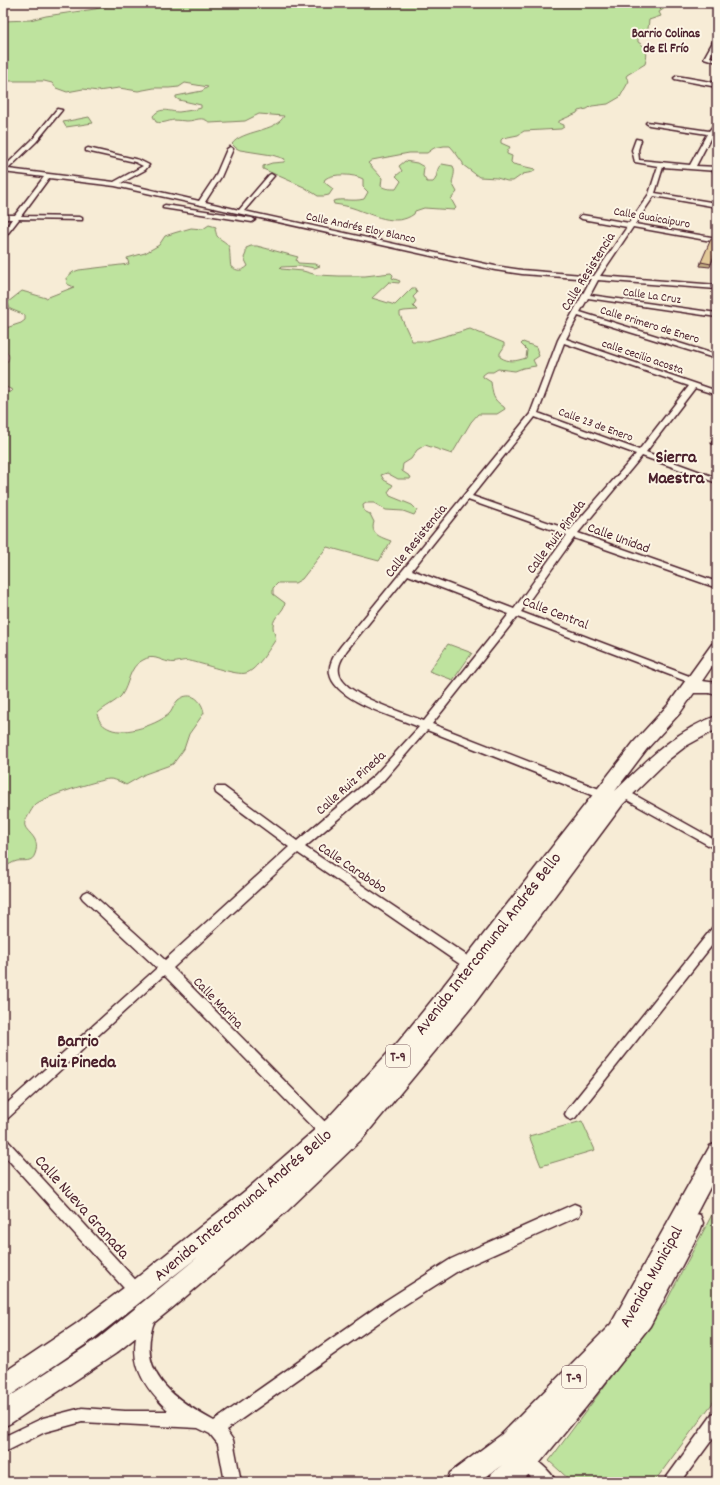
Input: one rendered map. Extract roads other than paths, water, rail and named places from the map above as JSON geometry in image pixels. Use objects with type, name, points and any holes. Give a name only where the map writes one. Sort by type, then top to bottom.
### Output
[{"type":"highway","name":"Avenida Intercomunal Andrés Bello","points":[[3,1387],[84,1332],[137,1292],[253,1199],[327,1133],[406,1047],[640,746],[674,709],[717,648]]},
{"type":"highway","points":[[693,684],[717,689]]},
{"type":"highway","name":"Avenida Intercomunal Andrés Bello","points":[[3,1415],[107,1346],[152,1310],[279,1203],[356,1130],[425,1050],[467,998],[570,860],[624,793],[662,756],[680,742],[717,722]]},
{"type":"highway","name":"Avenida Municipal","points":[[501,1482],[524,1462],[578,1399],[642,1318],[669,1254],[717,1153]]},
{"type":"highway","name":"Avenida Municipal","points":[[459,1482],[510,1444],[619,1332],[669,1254],[717,1173]]},
{"type":"street","points":[[717,41],[708,59],[717,60]]},
{"type":"street","points":[[677,78],[717,85]]},
{"type":"street","points":[[3,170],[34,141],[59,110]]},
{"type":"street","points":[[649,123],[717,134]]},
{"type":"street","points":[[693,166],[710,133],[717,123]]},
{"type":"street","points":[[638,140],[635,148],[636,158],[638,161],[661,165],[693,166],[717,169]]},
{"type":"street","points":[[201,203],[218,178],[230,149]]},
{"type":"street","points":[[88,150],[137,161],[146,165],[143,169],[115,184]]},
{"type":"street","name":"Calle Resistencia","points":[[602,794],[426,726],[353,695],[338,682],[334,671],[337,658],[344,648],[534,414],[562,340],[596,277],[652,194],[661,165]]},
{"type":"street","name":"Calle Andrés Eloy Blanco","points":[[3,170],[115,184],[495,268],[522,272],[717,287]]},
{"type":"street","points":[[3,236],[48,175]]},
{"type":"street","points":[[241,211],[271,176]]},
{"type":"street","points":[[652,194],[717,205]]},
{"type":"street","points":[[165,207],[267,222],[282,221]]},
{"type":"street","points":[[3,217],[80,219]]},
{"type":"street","name":"Calle Guaicaipuro","points":[[582,217],[717,240]]},
{"type":"street","name":"Calle La Cruz","points":[[585,296],[717,315]]},
{"type":"street","name":"Calle Primero de Enero","points":[[576,313],[717,356]]},
{"type":"street","name":"calle cecilio acosta","points":[[562,340],[717,393]]},
{"type":"street","name":"Calle Ruiz Pineda","points":[[3,1115],[297,847],[379,778],[426,726],[516,612],[572,534],[641,453],[694,385]]},
{"type":"street","name":"Calle 23 de Enero","points":[[534,414],[717,481]]},
{"type":"street","name":"Calle Unidad","points":[[467,496],[717,585]]},
{"type":"street","name":"Calle Central","points":[[406,571],[516,612],[693,684]]},
{"type":"street","name":"Calle Carabobo","points":[[220,790],[297,847],[471,965]]},
{"type":"street","points":[[624,793],[717,846]]},
{"type":"street","name":"Calle Marina","points":[[87,896],[165,968],[327,1133]]},
{"type":"street","points":[[571,1114],[717,930]]},
{"type":"street","name":"Calle Nueva Granada","points":[[3,1145],[137,1292]]},
{"type":"street","points":[[215,1429],[390,1306],[456,1264],[574,1211]]},
{"type":"street","points":[[152,1310],[143,1332],[142,1346],[144,1364],[152,1379],[173,1405],[215,1429],[225,1440],[233,1482]]},
{"type":"street","points":[[3,1445],[43,1425],[82,1415],[125,1418],[166,1418],[200,1421]]},
{"type":"street","points":[[672,1482],[717,1420]]},
{"type":"street","points":[[510,1444],[524,1462],[548,1482]]},
{"type":"street","points":[[485,1464],[501,1482]]},
{"type":"district","name":"Barrio Colinas de El Frío","points":[[666,40]]},
{"type":"district","name":"Sierra Maestra","points":[[676,466]]},
{"type":"district","name":"Barrio Ruiz Pineda","points":[[78,1050]]}]
